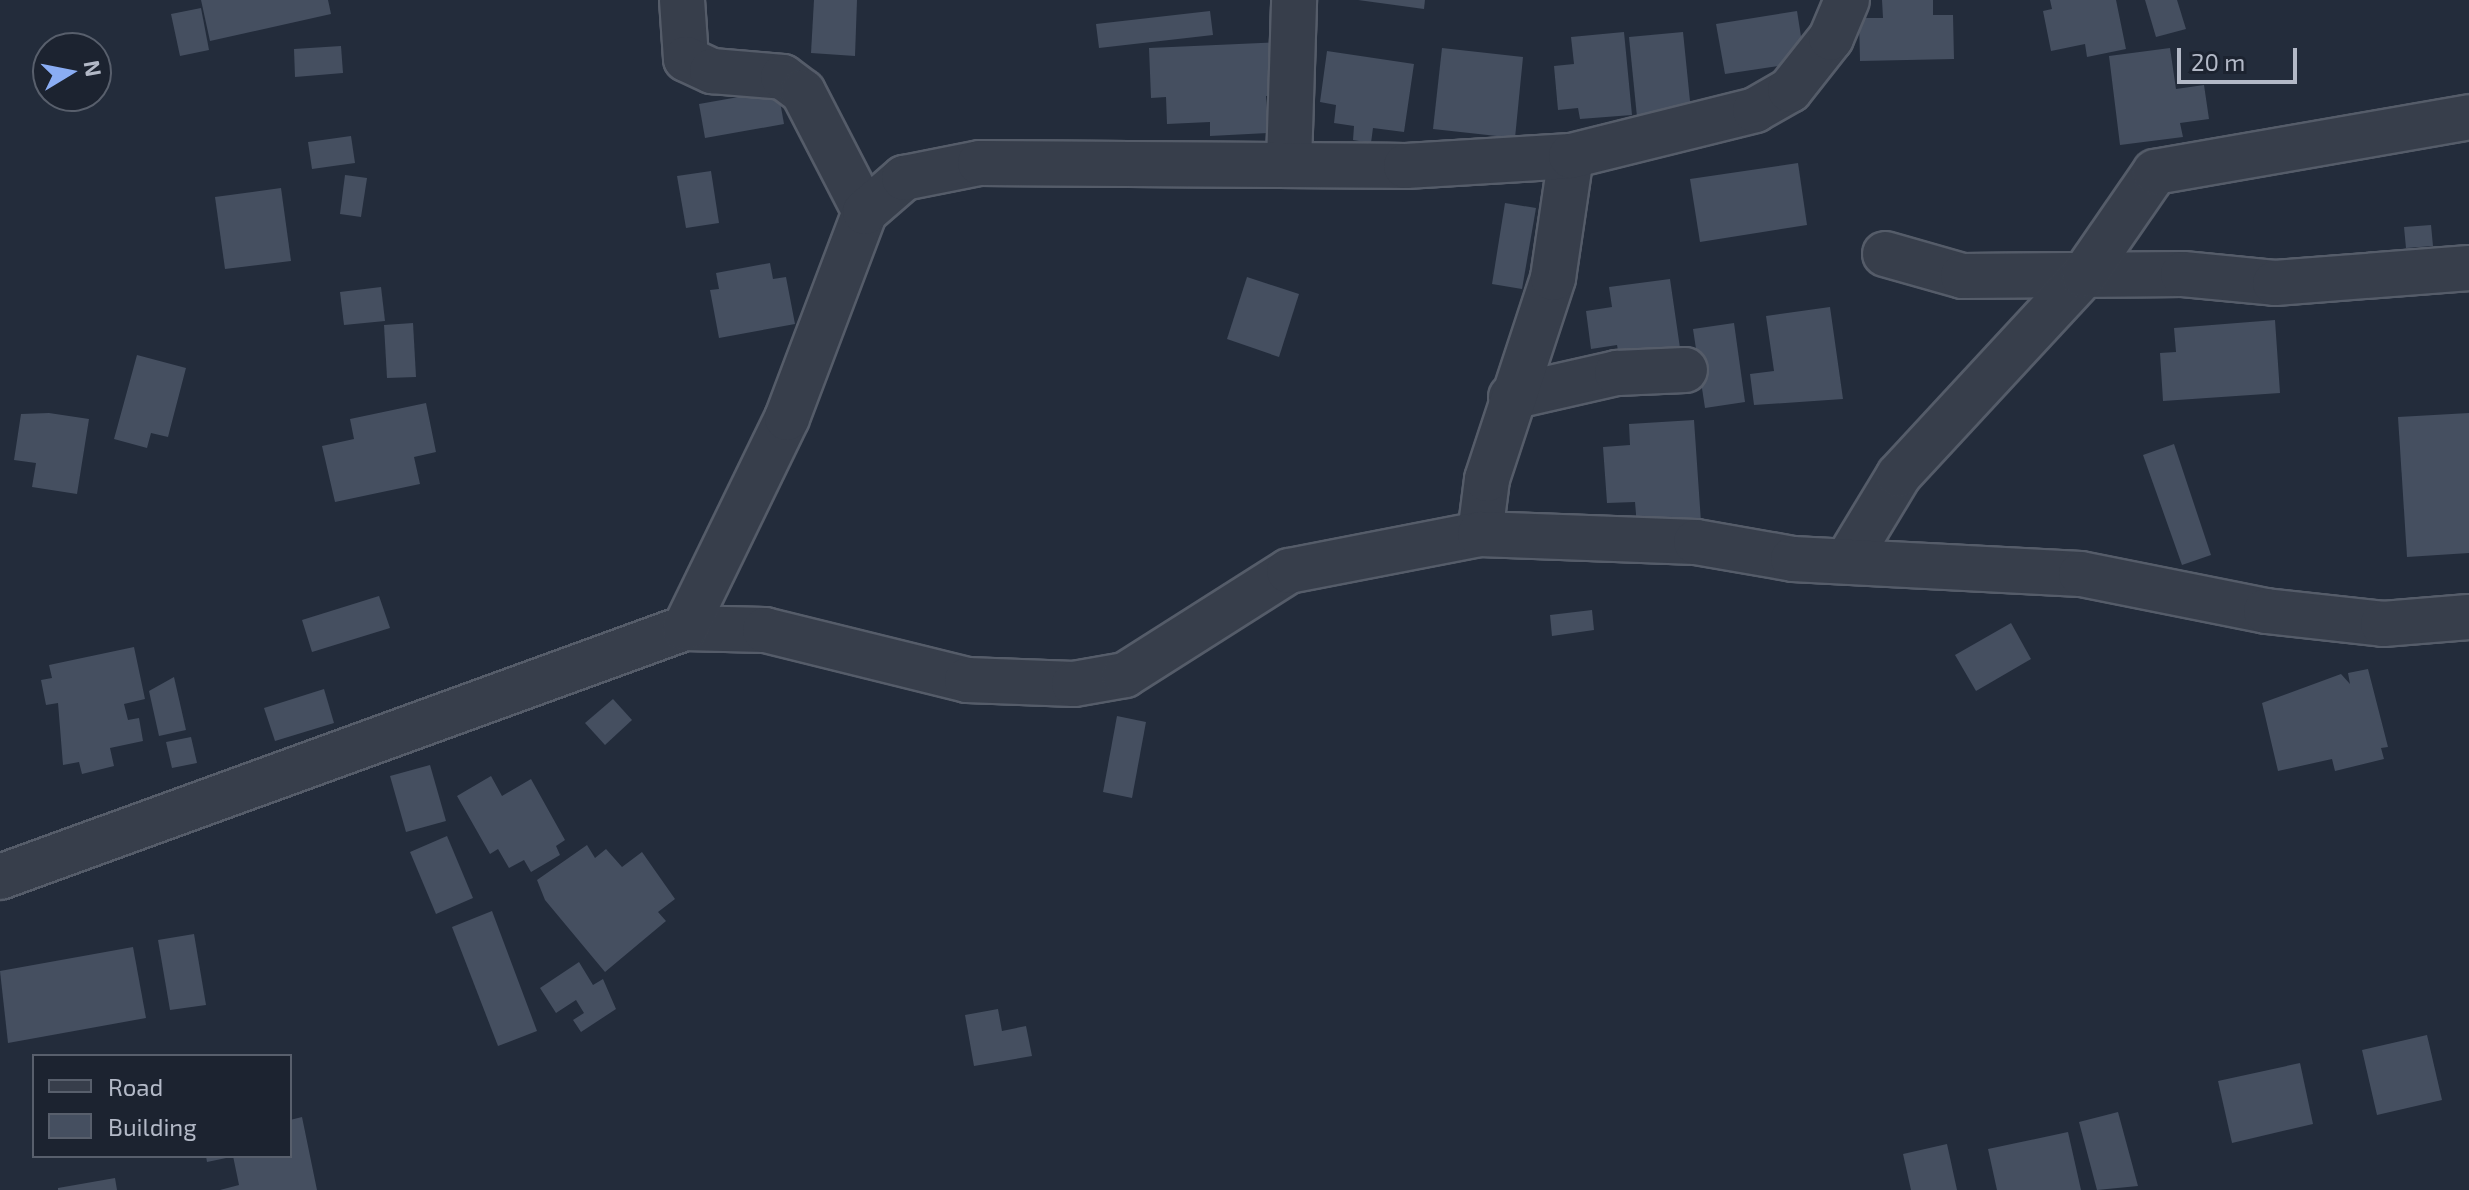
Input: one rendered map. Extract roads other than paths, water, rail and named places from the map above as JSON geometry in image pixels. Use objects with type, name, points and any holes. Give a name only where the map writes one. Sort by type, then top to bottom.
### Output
[{"type":"street","points":[[682,0],[686,59],[712,71],[783,77],[803,92],[865,212]]},
{"type":"street","points":[[1289,163],[1294,0]]},
{"type":"street","points":[[685,628],[787,418],[865,212],[904,178],[939,167],[1289,163],[1492,165],[1571,156],[1755,110],[1778,97],[1815,61],[1847,0]]},
{"type":"street","points":[[1847,561],[1899,475],[2084,275],[2155,172],[2469,117]]},
{"type":"street","points":[[1480,534],[1487,479],[1511,397],[1553,278],[1571,156]]},
{"type":"street","points":[[1885,254],[1963,276],[2084,275],[2275,283],[2469,268]]},
{"type":"street","points":[[1511,397],[1617,373],[1685,370]]},
{"type":"street","points":[[0,877],[685,628],[765,630],[967,680],[1074,684],[1125,675],[1289,571],[1480,534],[1696,542],[1847,561],[2081,574],[2266,611],[2383,624],[2469,617]]}]
